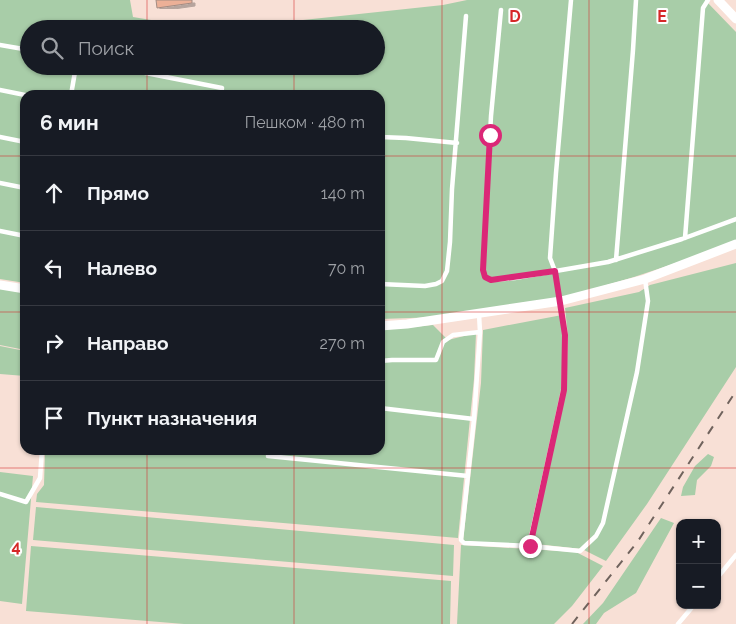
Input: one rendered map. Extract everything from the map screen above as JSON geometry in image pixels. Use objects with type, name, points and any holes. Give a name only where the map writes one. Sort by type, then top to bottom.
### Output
[{"type":"street","points":[[718,0],[736,19]]},
{"type":"street","points":[[385,326],[479,314],[561,301],[645,279],[736,244]]},
{"type":"street","points":[[0,285],[20,288]]},
{"type":"lane","points":[[530,546],[564,390],[565,335],[561,301],[555,271],[550,258],[571,0]]},
{"type":"lane","points":[[616,260],[636,0]]},
{"type":"lane","points":[[686,238],[703,8],[708,0]]},
{"type":"lane","points":[[501,10],[491,116],[483,270],[485,277],[491,280],[616,260],[686,238],[736,219]]},
{"type":"lane","points":[[385,284],[425,286],[436,284],[442,281],[447,272],[466,16]]},
{"type":"lane","points":[[0,45],[20,48]]},
{"type":"lane","points":[[72,90],[74,75]]},
{"type":"lane","points":[[156,75],[222,88],[222,90]]},
{"type":"lane","points":[[0,90],[20,94]]},
{"type":"lane","points":[[0,137],[20,141]]},
{"type":"lane","points":[[385,137],[456,143]]},
{"type":"lane","points":[[0,183],[20,187]]},
{"type":"lane","points":[[0,231],[20,235]]},
{"type":"lane","points":[[479,314],[480,332],[474,419],[461,540],[464,543],[530,546],[580,551],[596,536],[603,523],[637,372],[648,301],[645,279]]},
{"type":"lane","points":[[385,361],[436,360],[444,342],[452,335],[480,332]]},
{"type":"lane","points":[[385,409],[474,419]]},
{"type":"lane","points":[[0,494],[26,502],[40,478],[42,455]]},
{"type":"lane","points":[[268,456],[468,476]]},
{"type":"lane","points":[[721,573],[736,555]]},
{"type":"lane","points":[[678,624],[691,609]]},
{"type":"green space","points":[[0,0],[130,0],[133,17],[151,20],[20,20],[20,75],[385,75],[385,20],[303,20],[443,5],[467,0],[705,0],[736,32],[736,240],[706,253],[566,297],[440,317],[385,319],[385,90],[20,90],[20,282],[0,279]]},
{"type":"green space","points":[[736,263],[736,367],[647,504],[606,561],[582,549],[536,544],[533,537],[566,391],[568,336],[565,308],[639,292],[650,285]]},
{"type":"green space","points":[[0,288],[20,292],[20,349],[0,345]]},
{"type":"green space","points":[[562,315],[561,389],[527,545],[463,541],[481,383],[483,330]]},
{"type":"green space","points":[[433,325],[448,340],[476,333],[474,379],[458,538],[36,502],[37,494],[44,485],[45,455],[385,455],[385,330]]},
{"type":"green space","points":[[0,346],[20,350],[20,376],[0,374]]},
{"type":"green space","points":[[708,454],[714,457],[711,466],[697,480],[695,495],[681,496],[683,487],[695,466]]},
{"type":"green space","points":[[0,472],[33,476],[22,604],[0,601]]},
{"type":"green space","points":[[36,507],[454,545],[453,576],[33,540]]},
{"type":"green space","points":[[661,518],[674,523],[636,593],[604,613],[596,624],[583,624],[603,603]]},
{"type":"green space","points":[[461,545],[576,552],[603,566],[572,606],[554,624],[457,624]]},
{"type":"green space","points":[[31,546],[451,581],[450,624],[184,624],[26,611]]},
{"type":"building","points":[[156,0],[192,0],[192,3],[157,8]]},
{"type":"railway","points":[[572,624],[638,541],[736,391]]},
{"type":"route","points":[[490,135],[483,270],[485,277],[491,280],[515,278],[555,271],[565,335],[564,390],[530,546]]}]
